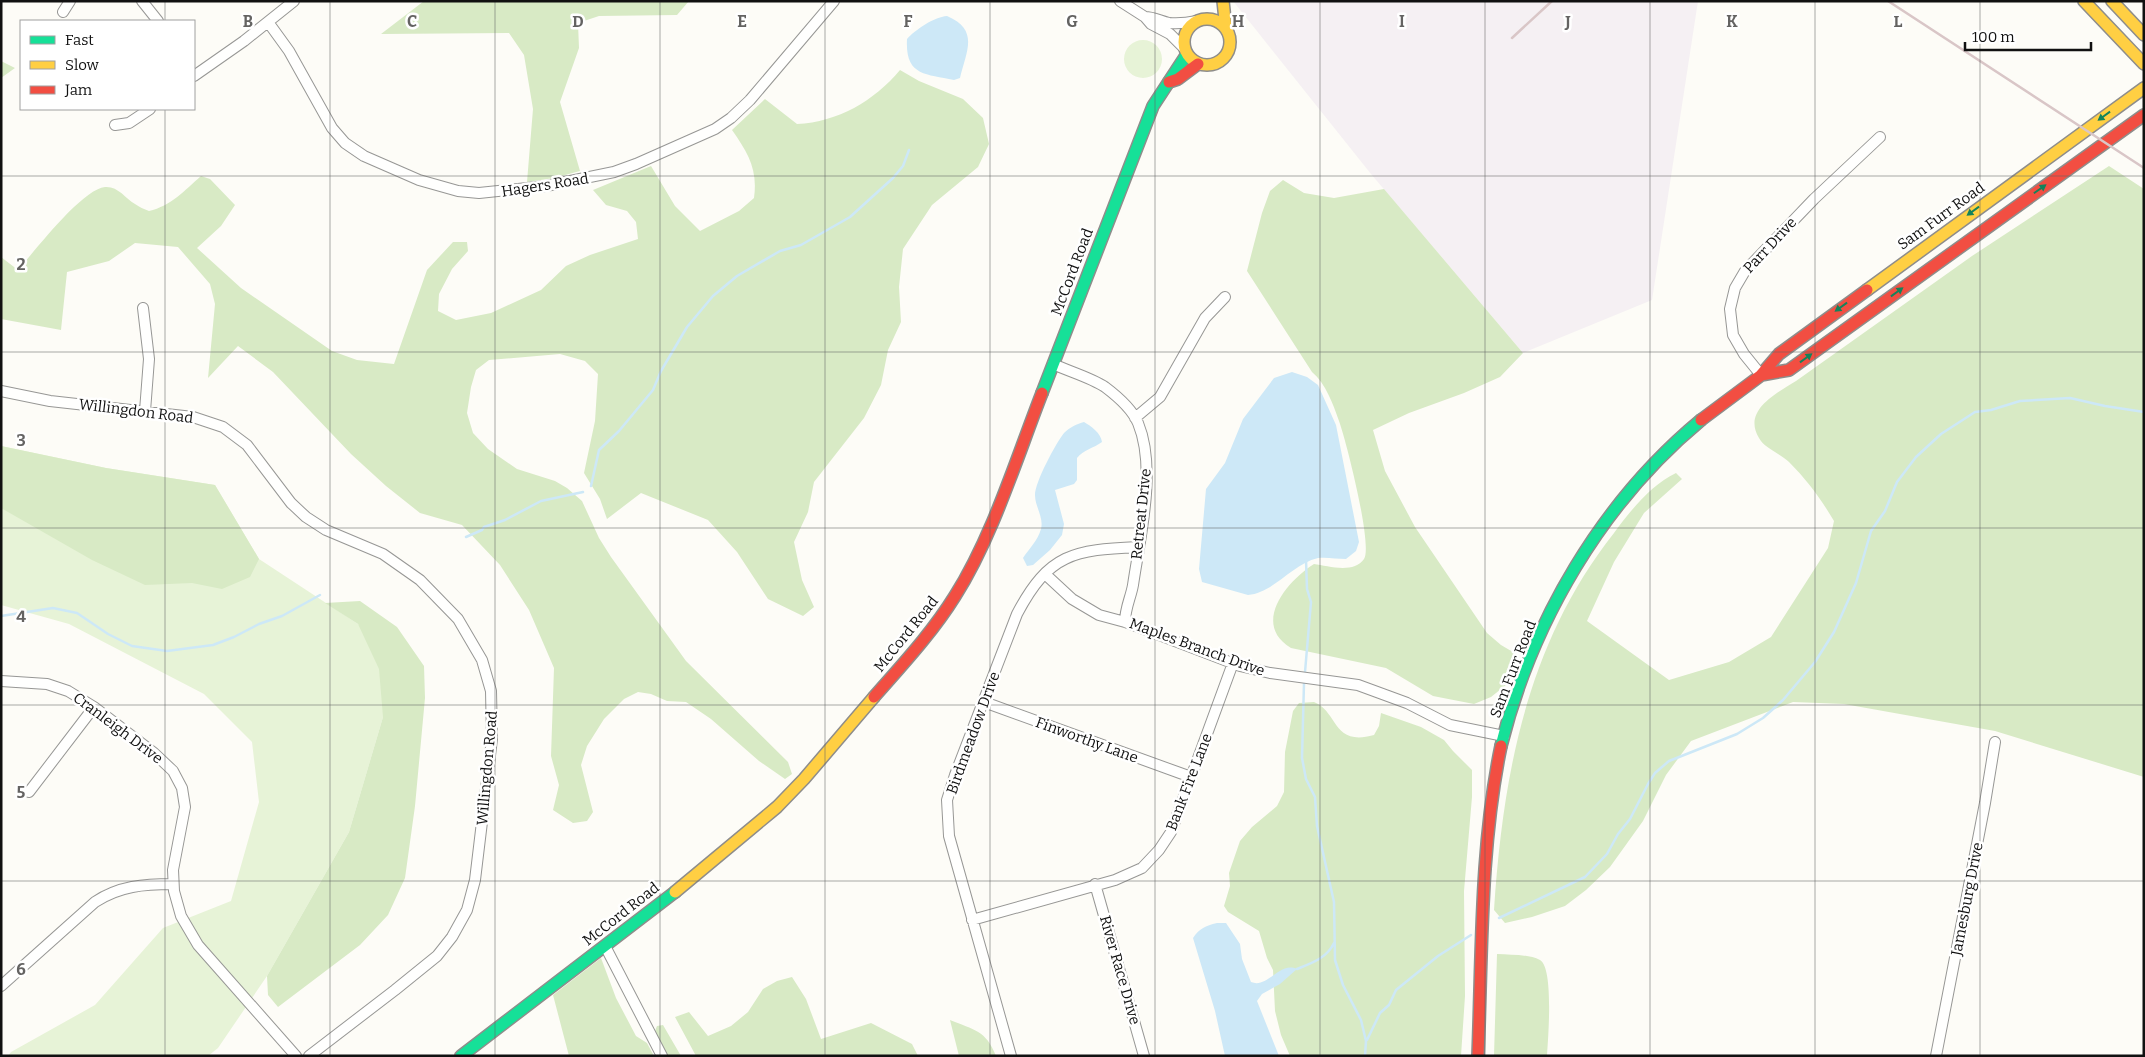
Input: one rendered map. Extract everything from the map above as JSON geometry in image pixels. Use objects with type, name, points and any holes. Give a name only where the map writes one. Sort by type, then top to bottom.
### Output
[{"type":"main road","name":"McCord Road","points":[[461,1056],[726,851],[777,807],[810,772],[927,635],[955,596],[975,560],[1154,106],[1169,82],[1170,75],[1186,51],[1184,38],[1187,29],[1202,19],[1216,1]]},
{"type":"main road","name":"McCord Road","points":[[1169,82],[1178,79],[1198,64],[1213,65],[1226,54],[1230,41],[1226,28],[1223,1]]},
{"type":"main road","points":[[2084,1],[2144,64]]},
{"type":"main road","points":[[2112,1],[2144,35]]},
{"type":"main road","points":[[1202,19],[1216,20],[1226,28]]},
{"type":"main road","points":[[1186,51],[1198,64]]},
{"type":"main road","name":"Sam Furr Road","points":[[1478,1056],[1487,852],[1492,802],[1504,736],[1540,633],[1563,588],[1599,529],[1639,479],[1664,452],[1710,413],[1761,375],[1779,354],[2144,88]]},
{"type":"main road","name":"Sam Furr Road","points":[[1761,375],[1789,370],[2144,115]]},
{"type":"street","points":[[64,12],[70,1]]},
{"type":"street","points":[[142,1],[157,20]]},
{"type":"street","points":[[195,73],[268,22],[294,1]]},
{"type":"street","name":"Hagers Road","points":[[268,22],[279,35],[294,59],[332,128],[352,148],[364,156],[434,185],[458,191],[487,193],[546,186],[614,172],[644,161],[718,127],[731,118],[750,100],[834,1]]},
{"type":"street","points":[[1120,1],[1151,24],[1170,34],[1186,51]]},
{"type":"street","points":[[1145,18],[1153,17],[1166,22],[1180,24],[1202,19]]},
{"type":"street","points":[[115,125],[129,123],[148,110]]},
{"type":"street","name":"Parr Drive","points":[[1761,375],[1744,354],[1733,334],[1730,309],[1734,288],[1745,271],[1814,199],[1880,137]]},
{"type":"street","points":[[1135,418],[1160,397],[1205,318],[1225,297]]},
{"type":"street","points":[[143,308],[149,359],[144,411]]},
{"type":"street","name":"Retreat Drive","points":[[1053,364],[1103,386],[1124,404],[1135,418],[1144,441],[1147,465],[1132,590],[1125,612],[1125,622]]},
{"type":"street","name":"Willingdon Road","points":[[1,391],[50,401],[193,417],[223,427],[257,457],[292,503],[306,517],[326,530],[383,554],[420,580],[458,619],[476,646],[487,674],[492,705],[492,738],[475,880],[467,910],[452,937],[437,956],[309,1056]]},
{"type":"street","name":"Birdmeadow Drive","points":[[1011,1056],[948,836],[948,800],[1017,614],[1028,593],[1054,565],[1071,554],[1095,549],[1138,547]]},
{"type":"street","name":"Maples Branch Drive","points":[[1045,574],[1084,607],[1099,615],[1125,622],[1233,663],[1257,671],[1358,685],[1407,703],[1450,725],[1504,736]]},
{"type":"street","name":"Bank Fire Lane","points":[[972,920],[1095,884],[1116,880],[1142,868],[1159,850],[1171,832],[1233,663]]},
{"type":"street","name":"Cranleigh Drive","points":[[1,682],[36,683],[58,687],[94,707],[167,765],[178,780],[185,807],[175,856],[174,884],[182,916],[198,945],[296,1056]]},
{"type":"street","name":"Finworthy Lane","points":[[984,702],[1191,777]]},
{"type":"street","points":[[30,792],[94,707]]},
{"type":"street","name":"Jamesburg Drive","points":[[1936,1056],[1985,804],[1995,742]]},
{"type":"street","points":[[1,986],[95,902],[107,894],[134,886],[174,884]]},
{"type":"street","name":"River Race Drive","points":[[1095,884],[1144,1056]]},
{"type":"street","points":[[605,946],[662,1056]]},
{"type":"shaded area","points":[[1233,1],[1698,1],[1652,300],[1523,353],[1371,174]]},
{"type":"green space","points":[[424,1],[689,1],[677,15],[599,16],[578,23],[579,48],[560,102],[580,171],[554,178],[527,182],[533,109],[524,55],[509,33],[381,34]]},
{"type":"green space","points":[[1143,40],[1156,46],[1162,59],[1156,72],[1143,78],[1130,72],[1124,59],[1130,46]]},
{"type":"green space","points":[[1,61],[15,68],[1,78]]},
{"type":"green space","points":[[900,70],[919,81],[963,99],[983,118],[989,144],[978,167],[932,205],[903,249],[899,287],[901,322],[888,350],[881,385],[864,418],[814,482],[808,512],[794,542],[802,580],[814,607],[803,616],[768,599],[737,552],[708,520],[641,493],[607,519],[600,499],[584,473],[595,421],[598,374],[585,361],[560,354],[489,360],[476,370],[471,387],[467,413],[473,433],[488,449],[517,469],[555,481],[567,488],[582,501],[599,538],[611,557],[686,661],[788,762],[792,774],[785,779],[759,761],[711,719],[686,702],[667,701],[651,694],[638,692],[624,699],[604,719],[587,746],[581,765],[593,812],[587,821],[573,823],[553,810],[559,785],[551,756],[554,668],[529,610],[500,565],[462,525],[420,513],[386,486],[351,454],[273,372],[238,346],[208,378],[215,304],[210,284],[178,247],[135,243],[109,261],[67,272],[61,330],[1,319],[1,257],[18,270],[59,222],[95,190],[105,187],[114,188],[131,202],[149,211],[171,201],[201,176],[210,179],[235,205],[221,226],[197,248],[241,288],[332,351],[357,360],[394,364],[427,270],[453,242],[467,242],[468,251],[452,269],[439,294],[438,311],[456,320],[491,313],[541,290],[566,266],[590,255],[638,239],[636,222],[627,211],[606,205],[593,190],[651,166],[675,206],[700,231],[739,211],[754,198],[753,170],[743,146],[732,130],[765,99],[797,124],[827,119],[854,108],[867,100]]},
{"type":"green space","points":[[2109,166],[2144,189],[2144,777],[1995,731],[1844,704],[1793,702],[1691,741],[1666,775],[1643,821],[1610,867],[1586,890],[1565,906],[1532,917],[1505,923],[1494,910],[1498,859],[1504,809],[1513,760],[1525,712],[1540,665],[1560,619],[1584,575],[1627,516],[1658,484],[1676,473],[1682,479],[1644,513],[1614,562],[1587,621],[1669,680],[1729,662],[1771,637],[1828,548],[1834,521],[1796,469],[1786,459],[1761,442],[1755,428],[1755,419],[1758,411],[1771,397],[1972,256]]},
{"type":"green space","points":[[1283,180],[1304,193],[1334,198],[1384,189],[1523,353],[1500,377],[1464,393],[1409,413],[1373,430],[1385,471],[1415,527],[1487,633],[1501,645],[1518,655],[1515,672],[1506,685],[1491,697],[1474,704],[1433,696],[1386,668],[1291,648],[1279,638],[1274,627],[1277,603],[1293,581],[1314,564],[1347,568],[1360,564],[1364,559],[1366,550],[1362,515],[1352,470],[1332,401],[1247,271],[1262,213],[1270,191]]},
{"type":"green space","points":[[1,446],[106,468],[215,485],[259,559],[358,624],[395,667],[383,717],[349,832],[267,976],[218,1048],[208,1056],[8,1056],[11,1052],[95,1005],[163,928],[231,901],[259,802],[252,742],[204,694],[69,624],[1,605]]},
{"type":"green space","points":[[1,446],[106,468],[215,485],[259,559],[250,577],[222,589],[192,583],[145,585],[92,560],[1,508]]},
{"type":"green space","points":[[360,601],[397,627],[424,666],[425,698],[415,806],[405,878],[388,915],[360,945],[278,1007],[268,995],[267,976],[349,832],[383,717],[379,669],[358,624],[325,603]]},
{"type":"green space","points":[[1314,702],[1322,706],[1337,726],[1350,736],[1374,735],[1379,726],[1381,713],[1421,727],[1444,740],[1472,770],[1472,797],[1464,891],[1465,996],[1461,1056],[1290,1056],[1281,1035],[1275,1011],[1273,970],[1267,958],[1259,931],[1228,912],[1224,906],[1230,886],[1229,873],[1240,841],[1252,827],[1277,806],[1284,792],[1285,752],[1293,711],[1299,703]]},
{"type":"green space","points":[[1497,954],[1530,957],[1540,960],[1544,966],[1549,989],[1547,1056],[1494,1056]]},
{"type":"green space","points":[[601,958],[616,998],[636,1036],[647,1043],[654,1056],[569,1056],[553,995]]},
{"type":"green space","points":[[792,977],[806,999],[821,1039],[871,1023],[912,1044],[918,1056],[696,1056],[675,1017],[689,1012],[708,1036],[731,1026],[748,1012],[763,989],[777,981]]},
{"type":"green space","points":[[950,1020],[978,1032],[988,1041],[996,1056],[959,1056]]},
{"type":"green space","points":[[663,1025],[681,1056],[668,1056],[655,1031],[657,1026]]},
{"type":"water","points":[[947,16],[964,28],[968,42],[960,78],[954,80],[919,71],[913,67],[907,51],[907,39],[910,35],[931,21]]},
{"type":"water","points":[[1292,372],[1307,377],[1318,385],[1336,425],[1359,542],[1356,551],[1346,559],[1318,558],[1309,561],[1258,593],[1248,595],[1202,582],[1199,569],[1206,489],[1225,463],[1243,419],[1274,378]]},
{"type":"water","points":[[1084,422],[1098,433],[1102,442],[1082,453],[1077,458],[1077,480],[1074,484],[1055,490],[1064,524],[1062,535],[1050,550],[1033,565],[1027,566],[1023,558],[1038,537],[1042,525],[1035,495],[1038,481],[1064,433]]},
{"type":"water","points":[[1217,923],[1226,923],[1240,944],[1242,959],[1251,982],[1263,982],[1285,969],[1297,969],[1280,984],[1262,994],[1257,1001],[1279,1056],[1225,1056],[1215,1011],[1193,938],[1203,928]]},
{"type":"waterway","points":[[591,486],[599,450],[619,431],[653,390],[661,371],[687,327],[713,296],[737,276],[780,251],[801,245],[850,217],[893,178],[903,166],[909,150]]},
{"type":"waterway","points":[[1499,918],[1585,877],[1607,854],[1618,834],[1630,819],[1655,773],[1669,761],[1737,734],[1763,718],[1783,700],[1815,662],[1834,632],[1856,583],[1871,531],[1885,511],[1897,482],[1916,457],[1941,434],[1975,412],[1991,410],[2020,401],[2070,398],[2144,412]]},
{"type":"waterway","points":[[466,537],[482,530],[484,527],[505,520],[541,501],[583,492]]},
{"type":"waterway","points":[[1305,672],[1311,602],[1307,589],[1306,560]]},
{"type":"waterway","points":[[1,616],[53,608],[77,613],[108,634],[132,646],[167,651],[213,645],[259,624],[282,616],[320,595]]},
{"type":"waterway","points":[[1304,683],[1302,758],[1306,779],[1315,797],[1317,826],[1334,902],[1335,960],[1343,985],[1361,1020],[1366,1041],[1365,1056]]},
{"type":"waterway","points":[[1367,1040],[1380,1013],[1389,1005],[1396,990],[1438,956],[1471,935]]},
{"type":"waterway","points":[[1297,969],[1323,956],[1334,943]]},
{"type":"railway","points":[[1512,38],[1552,1]]},
{"type":"railway","points":[[1888,1],[2144,168]]},
{"type":"traffic: fast","points":[[1042,393],[1153,106],[1187,54]]},
{"type":"traffic: fast","points":[[1501,746],[1514,699],[1531,654],[1575,567],[1602,526],[1632,488],[1665,452],[1701,420]]},
{"type":"traffic: fast","points":[[461,1056],[675,892]]},
{"type":"traffic: slow","points":[[1223,1],[1226,29]]},
{"type":"traffic: slow","points":[[2084,1],[2144,64]]},
{"type":"traffic: slow","points":[[2112,1],[2144,35]]},
{"type":"traffic: slow","points":[[1202,19],[1212,19],[1226,29],[1230,42],[1226,55],[1220,61],[1212,65],[1202,65],[1188,55],[1184,47],[1184,37],[1194,23],[1202,19]]},
{"type":"traffic: slow","points":[[1867,290],[2144,88]]},
{"type":"traffic: slow","points":[[675,892],[777,807],[804,779],[874,697]]},
{"type":"traffic: jam","points":[[1169,82],[1178,79],[1198,64]]},
{"type":"traffic: jam","points":[[1761,375],[1789,370],[2144,115]]},
{"type":"traffic: jam","points":[[1701,420],[1760,376],[1779,354],[1867,290]]},
{"type":"traffic: jam","points":[[874,697],[937,623],[968,573],[981,549],[1003,497],[1042,393]]},
{"type":"traffic: jam","points":[[1478,1056],[1483,900],[1489,823],[1501,746]]}]
